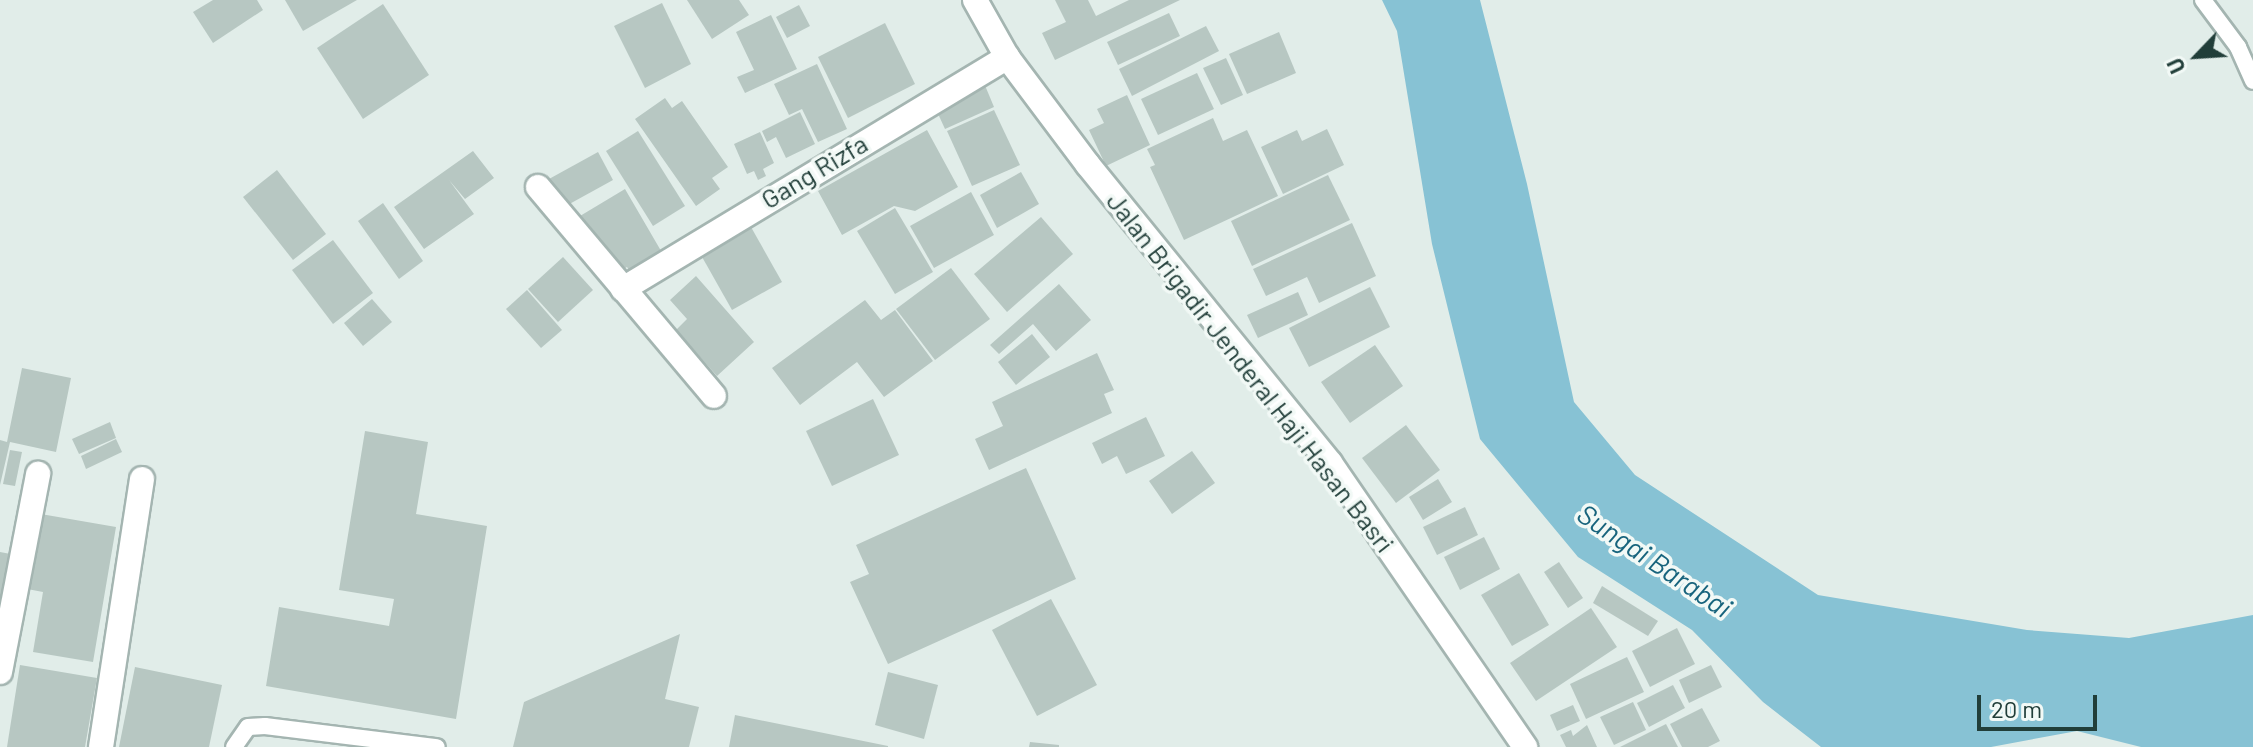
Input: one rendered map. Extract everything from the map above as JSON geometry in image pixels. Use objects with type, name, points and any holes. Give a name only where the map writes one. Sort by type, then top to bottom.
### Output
[{"type":"street","name":"Jalan Brigadir Jenderal Haji Hasan Basri","points":[[975,0],[1007,57],[1088,165],[1330,463],[1525,747]]},
{"type":"street","name":"Gang Rizfa","points":[[623,289],[1007,57]]},
{"type":"street","points":[[538,187],[714,396]]},
{"type":"street","points":[[0,672],[38,474]]},
{"type":"street","points":[[101,747],[142,479]]},
{"type":"lane","points":[[2203,0],[2238,47],[2253,81]]},
{"type":"lane","points":[[234,747],[248,727],[265,726],[437,747]]},
{"type":"water","name":"Sungai Barabai","points":[[1382,0],[1480,0],[1527,184],[1574,402],[1635,475],[1818,595],[2027,630],[2129,638],[2253,615],[2253,747],[2141,747],[2077,731],[1991,747],[1821,747],[1763,702],[1692,630],[1578,557],[1480,439],[1432,244],[1397,31]]},
{"type":"building","points":[[213,0],[257,0],[263,10],[213,43],[193,12]]},
{"type":"building","points":[[285,0],[357,0],[303,31]]},
{"type":"building","points":[[687,0],[739,0],[749,15],[712,39]]},
{"type":"building","points":[[1055,0],[1088,0],[1096,16],[1129,0],[1180,0],[1055,60],[1042,33],[1066,22]]},
{"type":"building","points":[[662,3],[691,64],[645,88],[614,26]]},
{"type":"building","points":[[383,4],[429,75],[363,119],[317,48]]},
{"type":"building","points":[[799,5],[810,26],[787,38],[776,17]]},
{"type":"building","points":[[1169,13],[1180,36],[1118,65],[1107,42]]},
{"type":"building","points":[[771,15],[797,69],[745,93],[737,77],[754,70],[736,32]]},
{"type":"building","points":[[885,23],[915,84],[848,118],[818,57]]},
{"type":"building","points":[[1206,26],[1219,51],[1132,96],[1119,69]]},
{"type":"building","points":[[1279,32],[1296,73],[1247,94],[1229,54]]},
{"type":"building","points":[[1226,58],[1243,95],[1221,105],[1203,68]]},
{"type":"building","points":[[817,64],[847,129],[818,142],[802,109],[789,115],[774,84]]},
{"type":"building","points":[[1197,73],[1214,109],[1158,135],[1141,99]]},
{"type":"building","points":[[984,83],[994,107],[945,129],[934,105]]},
{"type":"building","points":[[1127,95],[1150,145],[1106,166],[1089,130],[1104,123],[1097,109]]},
{"type":"building","points":[[665,98],[672,108],[682,101],[728,167],[712,178],[720,189],[696,206],[635,119]]},
{"type":"building","points":[[994,110],[1020,165],[972,186],[947,131]]},
{"type":"building","points":[[800,112],[815,144],[786,158],[776,137],[767,142],[762,131]]},
{"type":"building","points":[[1213,118],[1223,141],[1247,130],[1278,196],[1184,240],[1150,167],[1155,165],[1147,149]]},
{"type":"building","points":[[1327,129],[1344,165],[1283,194],[1261,147],[1297,130],[1302,141]]},
{"type":"building","points":[[927,130],[958,187],[915,211],[894,206],[842,235],[818,191]]},
{"type":"building","points":[[638,131],[685,206],[653,226],[606,151]]},
{"type":"building","points":[[760,132],[774,163],[763,169],[766,176],[758,180],[754,171],[747,174],[734,144]]},
{"type":"building","points":[[473,151],[494,178],[465,199],[449,180],[474,214],[424,249],[394,207]]},
{"type":"building","points":[[598,152],[613,180],[564,207],[549,179]]},
{"type":"building","points":[[277,170],[326,234],[293,260],[243,197]]},
{"type":"building","points":[[1021,172],[1039,204],[997,228],[980,195]]},
{"type":"building","points":[[1328,175],[1350,220],[1252,266],[1231,221]]},
{"type":"building","points":[[625,189],[664,256],[632,275],[627,267],[615,274],[580,216]]},
{"type":"building","points":[[971,192],[994,235],[934,268],[910,226]]},
{"type":"building","points":[[383,203],[423,261],[399,279],[358,221]]},
{"type":"building","points":[[895,208],[933,272],[895,294],[857,231]]},
{"type":"building","points":[[1041,217],[1073,254],[1007,312],[974,274]]},
{"type":"building","points":[[747,220],[782,282],[732,310],[697,248]]},
{"type":"building","points":[[1352,223],[1376,276],[1319,303],[1307,277],[1266,296],[1253,269]]},
{"type":"building","points":[[333,240],[373,293],[333,324],[292,270]]},
{"type":"building","points":[[563,257],[593,290],[558,322],[528,289]]},
{"type":"building","points":[[951,268],[990,319],[935,360],[896,309]]},
{"type":"building","points":[[696,276],[754,342],[717,376],[676,330],[687,319],[670,300]]},
{"type":"building","points":[[1059,284],[1091,320],[1056,351],[1033,324],[999,354],[990,345]]},
{"type":"building","points":[[1370,287],[1390,327],[1309,367],[1289,328]]},
{"type":"building","points":[[527,290],[562,330],[541,348],[506,309]]},
{"type":"building","points":[[1298,292],[1308,315],[1258,338],[1247,315]]},
{"type":"building","points":[[372,299],[392,322],[363,346],[344,323]]},
{"type":"building","points":[[865,300],[881,320],[895,310],[933,361],[884,397],[857,362],[800,405],[772,368]]},
{"type":"building","points":[[1032,334],[1050,357],[1016,385],[998,362]]},
{"type":"building","points":[[1375,345],[1403,386],[1350,423],[1321,382]]},
{"type":"building","points":[[1097,353],[1114,390],[1104,394],[1112,413],[989,470],[975,439],[1003,426],[992,402]]},
{"type":"building","points":[[22,368],[71,378],[56,452],[10,442],[0,485],[0,440],[7,442]]},
{"type":"building","points":[[873,399],[899,455],[832,486],[806,431]]},
{"type":"building","points":[[1146,417],[1165,456],[1126,474],[1117,456],[1102,464],[1092,443]]},
{"type":"building","points":[[110,422],[116,438],[79,454],[72,439]]},
{"type":"building","points":[[1406,425],[1440,470],[1396,503],[1362,458]]},
{"type":"building","points":[[365,431],[428,442],[416,514],[487,526],[456,719],[266,686],[279,607],[389,626],[394,599],[339,590]]},
{"type":"building","points":[[116,439],[122,452],[86,469],[81,456]]},
{"type":"building","points":[[10,450],[22,452],[15,486],[3,484]]},
{"type":"building","points":[[1192,451],[1215,483],[1172,514],[1149,481]]},
{"type":"building","points":[[1026,468],[1076,579],[888,664],[850,582],[869,574],[856,545]]},
{"type":"building","points":[[1438,479],[1452,502],[1423,520],[1409,497]]},
{"type":"building","points":[[1465,507],[1478,535],[1437,555],[1423,527]]},
{"type":"building","points":[[35,513],[116,527],[93,662],[33,652],[43,592],[22,588]]},
{"type":"building","points":[[1484,537],[1500,569],[1460,590],[1444,557]]},
{"type":"building","points":[[0,552],[16,555],[0,637]]},
{"type":"building","points":[[1559,562],[1583,598],[1568,608],[1544,572]]},
{"type":"building","points":[[1519,573],[1549,625],[1512,646],[1481,595]]},
{"type":"building","points":[[1602,586],[1658,621],[1648,636],[1593,603]]},
{"type":"building","points":[[1051,599],[1097,685],[1037,716],[992,630]]},
{"type":"building","points":[[1591,608],[1617,647],[1536,701],[1510,663]]},
{"type":"building","points":[[1677,628],[1695,664],[1650,687],[1632,651]]},
{"type":"building","points":[[680,634],[665,699],[699,707],[689,747],[513,747],[524,702]]},
{"type":"building","points":[[1627,657],[1644,692],[1586,719],[1570,684]]},
{"type":"building","points":[[20,665],[97,678],[85,747],[7,747]]},
{"type":"building","points":[[1711,665],[1722,687],[1689,703],[1679,680]]},
{"type":"building","points":[[135,667],[222,685],[209,747],[119,747]]},
{"type":"building","points":[[888,672],[938,685],[924,739],[875,725]]},
{"type":"building","points":[[1673,685],[1685,708],[1649,727],[1637,703]]},
{"type":"building","points":[[1633,702],[1646,730],[1614,745],[1600,717]]},
{"type":"building","points":[[1573,705],[1580,721],[1557,731],[1550,715]]},
{"type":"building","points":[[1702,708],[1720,741],[1708,747],[1682,747],[1670,724]]},
{"type":"building","points":[[735,715],[888,746],[888,747],[729,747]]},
{"type":"building","points":[[1666,724],[1678,747],[1620,747]]},
{"type":"building","points":[[1587,725],[1597,747],[1566,747],[1560,735],[1571,730],[1573,736]]},
{"type":"building","points":[[1030,742],[1059,745],[1059,747],[1029,747]]}]
